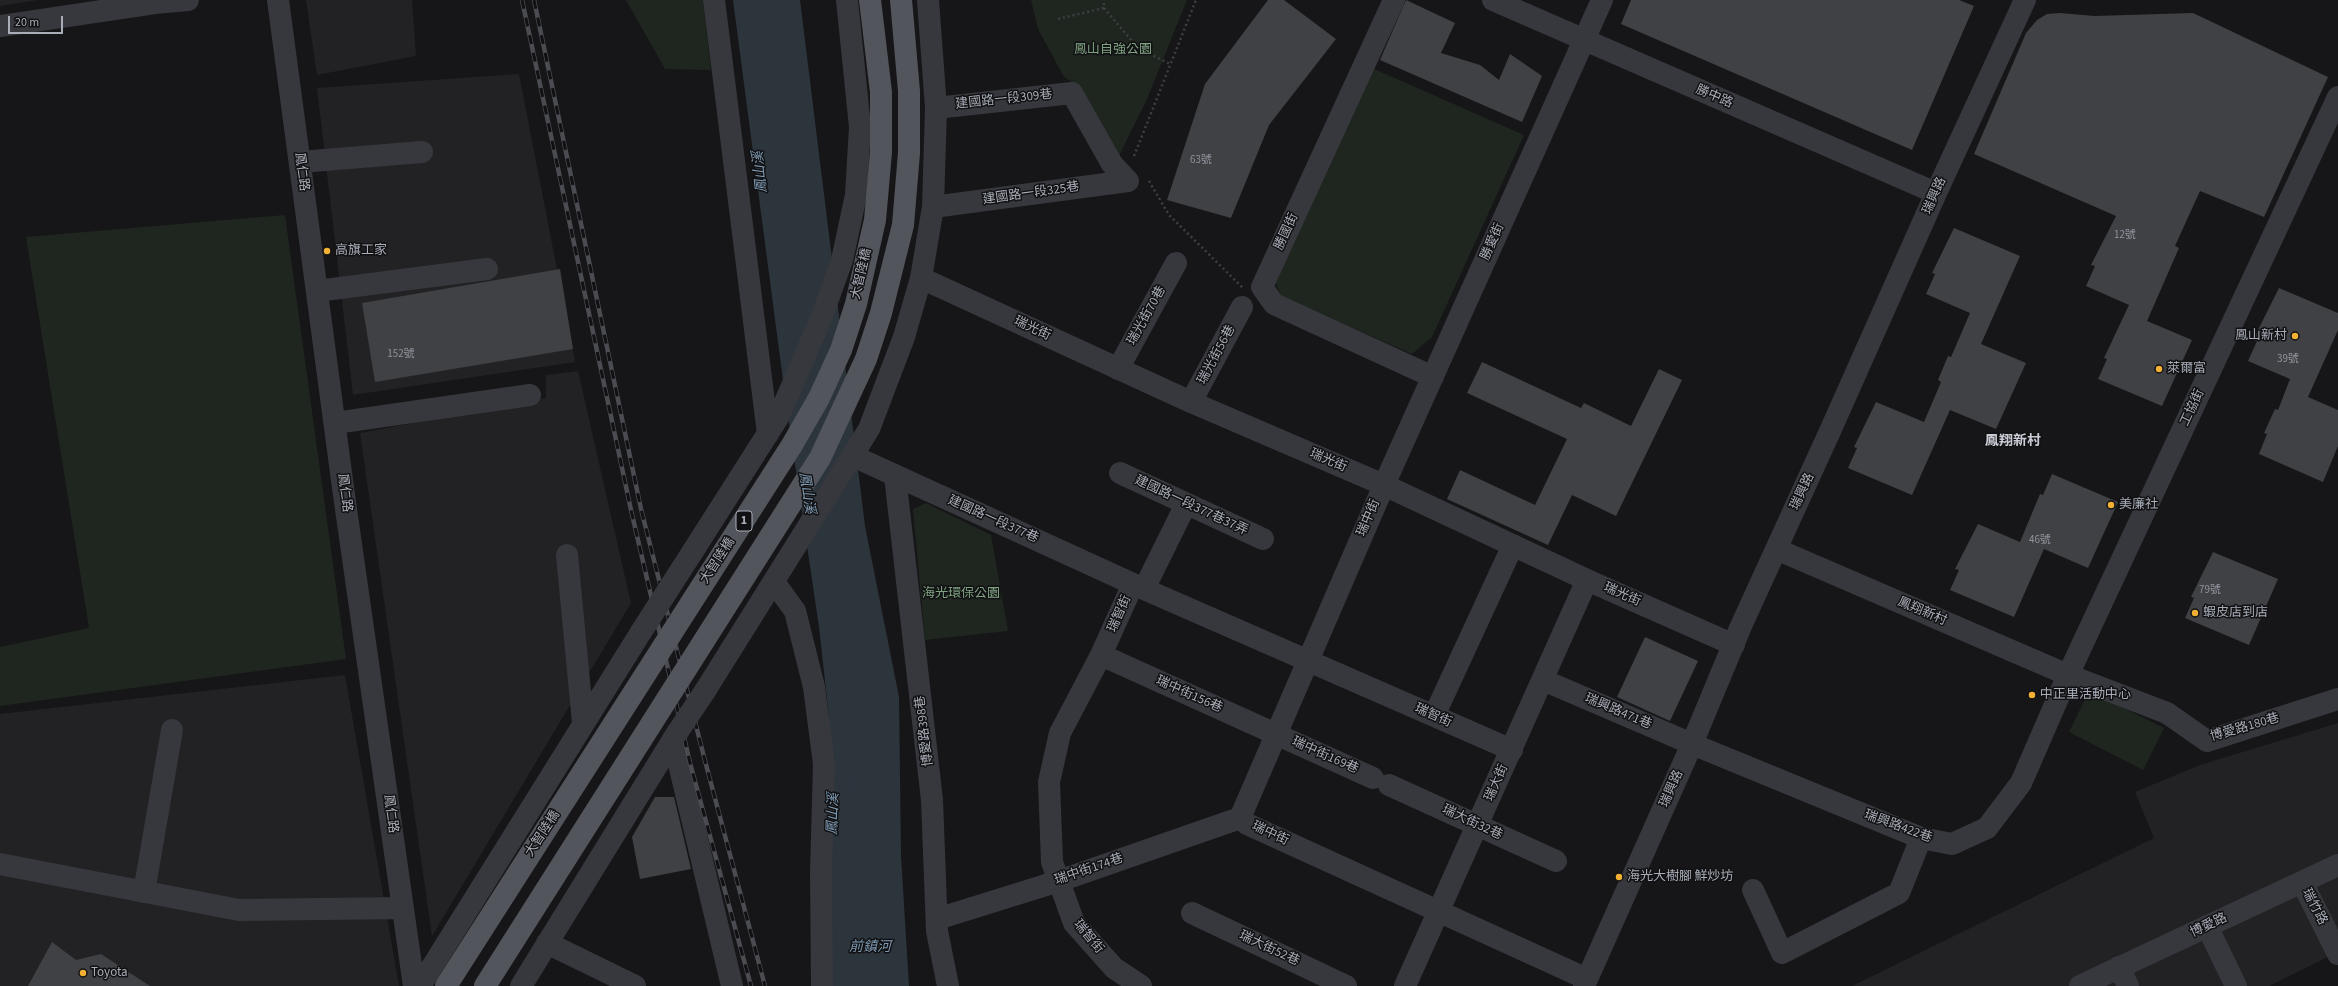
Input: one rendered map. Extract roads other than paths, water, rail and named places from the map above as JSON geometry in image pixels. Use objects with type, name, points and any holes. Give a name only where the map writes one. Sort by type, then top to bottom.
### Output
[{"type":"main road","name":"大智陸橋","points":[[446,986],[792,445],[819,398],[841,350],[856,304],[875,220],[881,152],[881,92],[870,0]]},
{"type":"main road","name":"大智陸橋","points":[[485,986],[820,458],[863,366],[881,313],[904,225],[909,153],[909,91],[901,0]]},
{"type":"street","points":[[0,26],[155,3],[188,0]]},
{"type":"street","name":"鳳仁路","points":[[278,0],[335,423],[414,986]]},
{"type":"street","points":[[714,0],[773,425]]},
{"type":"street","points":[[420,986],[583,723],[773,425],[822,316],[842,260],[856,195],[860,127],[847,0]]},
{"type":"street","points":[[521,986],[675,736],[705,691],[869,429],[902,344],[921,278],[933,207],[936,108],[928,0]]},
{"type":"street","name":"勝國街","points":[[1394,0],[1262,287],[1274,304],[1433,377]]},
{"type":"street","name":"勝中路","points":[[1493,0],[1936,193]]},
{"type":"street","name":"勝愛街","points":[[1384,484],[1602,0]]},
{"type":"street","name":"瑞興路","points":[[1586,982],[1692,744],[1776,549],[1936,193],[2025,0]]},
{"type":"street","name":"建國路一段309巷","points":[[936,108],[1072,93],[1112,164],[1137,178]]},
{"type":"street","name":"工協街","points":[[2068,675],[2338,97]]},
{"type":"street","points":[[300,162],[422,152]]},
{"type":"street","name":"建國路一段325巷","points":[[933,207],[1137,178]]},
{"type":"street","name":"瑞光街70巷","points":[[1118,369],[1176,263]]},
{"type":"street","points":[[317,291],[487,269]]},
{"type":"street","name":"瑞光街","points":[[921,278],[1191,402],[1384,484],[1587,580],[1734,645]]},
{"type":"street","name":"瑞光街56巷","points":[[1191,402],[1243,298]]},
{"type":"street","points":[[335,423],[530,395]]},
{"type":"street","name":"建國路一段377巷","points":[[849,462],[895,476],[1139,586]]},
{"type":"street","name":"建國路一段377巷37弄","points":[[1120,473],[1263,539]]},
{"type":"street","name":"博愛路398巷","points":[[895,476],[932,800],[937,919],[948,986]]},
{"type":"street","name":"瑞中街","points":[[1384,484],[1240,818],[1247,824],[1586,982]]},
{"type":"street","points":[[1139,586],[1186,504]]},
{"type":"street","points":[[1434,716],[1513,545]]},
{"type":"street","name":"鳳翔新村","points":[[1776,549],[2068,675]]},
{"type":"street","points":[[567,555],[583,723]]},
{"type":"street","points":[[779,573],[795,611],[814,687],[824,764],[821,874],[822,986]]},
{"type":"street","name":"瑞大街","points":[[1405,986],[1587,580]]},
{"type":"street","name":"瑞智街","points":[[1141,986],[1114,968],[1074,923],[1052,862],[1049,782],[1060,734],[1139,586],[1512,750]]},
{"type":"street","name":"瑞中街156巷","points":[[1101,655],[1277,735]]},
{"type":"street","name":"博愛路180巷","points":[[2068,675],[2167,713],[2207,741],[2338,700]]},
{"type":"street","name":"瑞興路422巷","points":[[1692,744],[1921,838],[1952,844],[1987,828],[2020,783],[2068,675]]},
{"type":"street","name":"瑞興路471巷","points":[[1543,680],[1692,744]]},
{"type":"street","points":[[144,892],[172,730]]},
{"type":"street","name":"瑞中街169巷","points":[[1277,735],[1381,781]]},
{"type":"street","points":[[675,736],[732,986]]},
{"type":"street","name":"瑞大街32巷","points":[[1381,781],[1556,861]]},
{"type":"street","name":"瑞中街174巷","points":[[937,919],[1059,881],[1240,818]]},
{"type":"street","points":[[1753,890],[1782,953],[1899,893],[1921,838]]},
{"type":"street","points":[[0,864],[239,910],[403,908]]},
{"type":"street","name":"博愛路","points":[[2080,986],[2124,977],[2207,926],[2338,865]]},
{"type":"street","name":"瑞竹路","points":[[2302,882],[2338,954]]},
{"type":"street","name":"瑞大街52巷","points":[[1192,913],[1346,986]]},
{"type":"street","points":[[2207,926],[2236,986]]},
{"type":"street","points":[[547,943],[635,986]]},
{"type":"water","name":"前鎮河","points":[[733,0],[800,0],[865,526],[899,697],[901,856],[909,986],[834,986],[833,903],[841,825],[819,627],[786,403]]},
{"type":"waterway","name":"鳳山溪","points":[[837,729],[832,880],[843,986]]},
{"type":"railway","points":[[522,0],[631,510],[690,763],[751,986]]},
{"type":"railway","points":[[534,0],[641,509],[704,757],[765,986]]},
{"type":"place","name":"高旗工家","points":[[327,251]]},
{"type":"place","name":"鳳山新村","points":[[2295,336]]},
{"type":"place","name":"萊爾富","points":[[2159,369]]},
{"type":"place","name":"美廉社","points":[[2111,505]]},
{"type":"place","name":"蝦皮店到店","points":[[2195,613]]},
{"type":"place","name":"中正里活動中心","points":[[2032,695]]},
{"type":"place","name":"海光大樹腳 鮮炒坊","points":[[1619,877]]},
{"type":"place","name":"Toyota","points":[[83,973]]},
{"type":"district","name":"鳳翔新村","points":[[2013,442]]},
{"type":"park label","name":"鳳山自強公園","points":[[1113,50]]},
{"type":"park label","name":"海光環保公園","points":[[961,594]]}]
